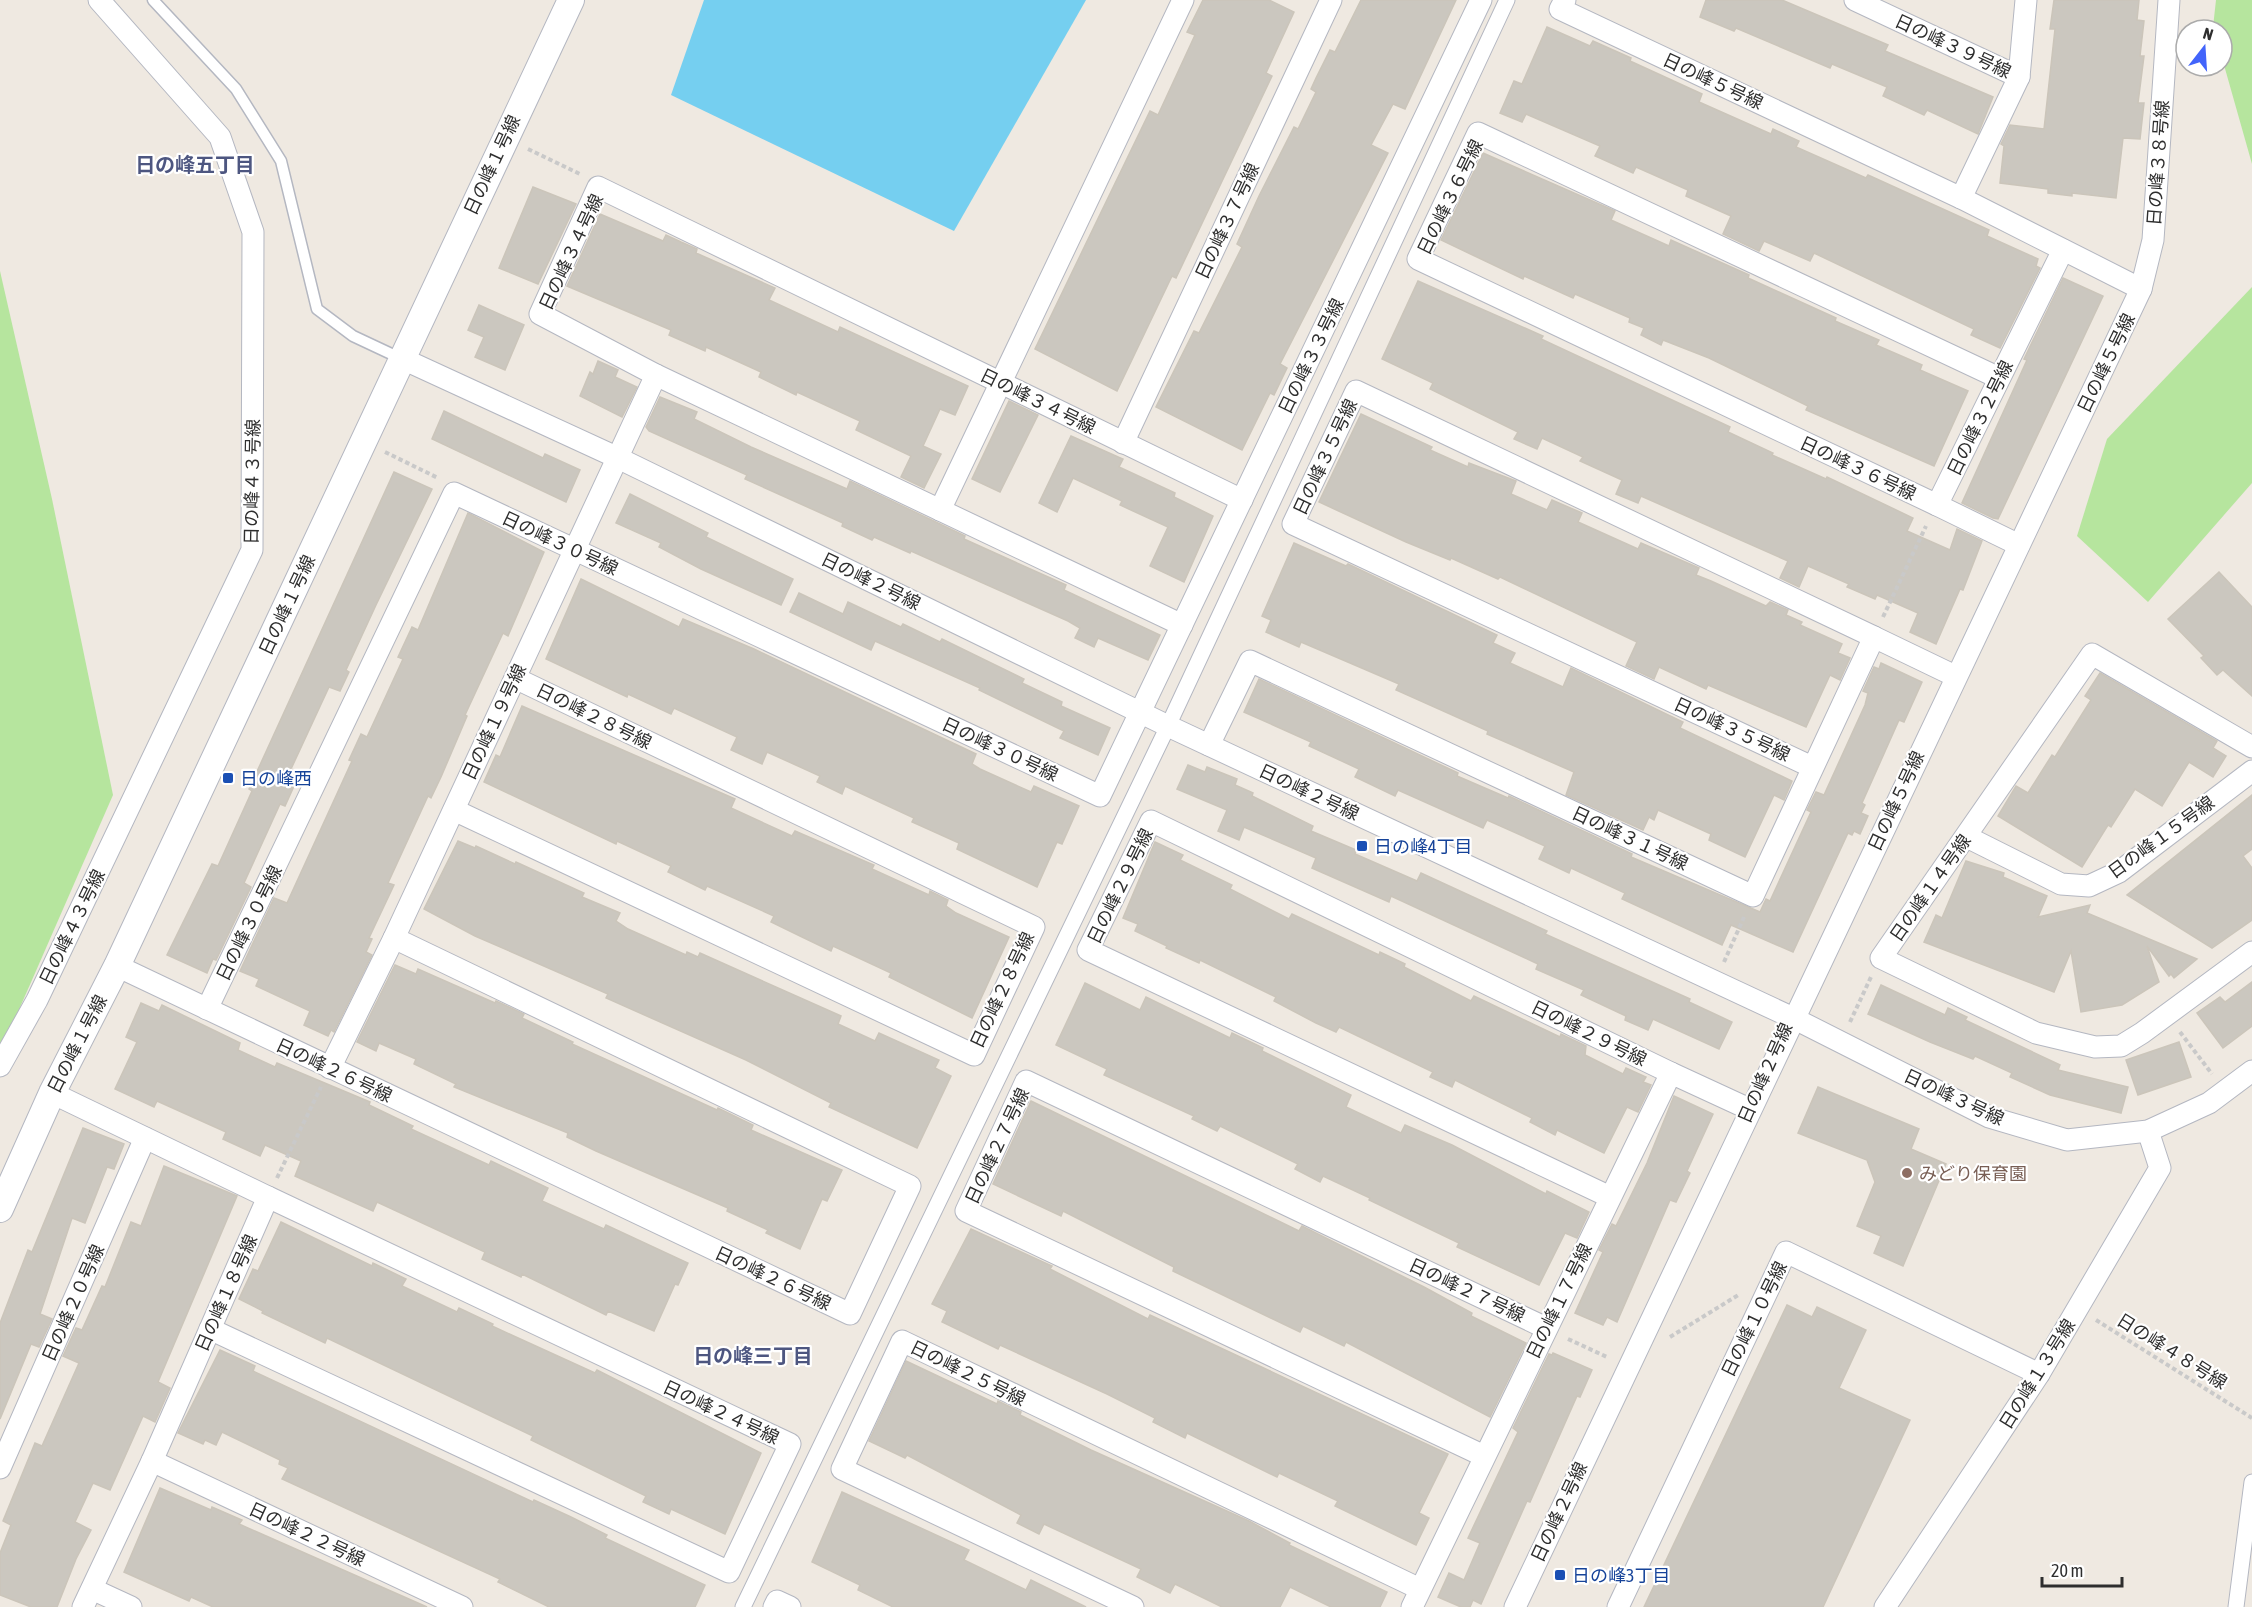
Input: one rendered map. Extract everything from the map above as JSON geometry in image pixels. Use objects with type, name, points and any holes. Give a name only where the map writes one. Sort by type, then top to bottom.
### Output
[{"type":"street","name":"日の峰４３号線","points":[[0,1066],[37,1000],[252,550],[253,232],[220,137],[99,0]]},
{"type":"street","name":"日の峰１号線","points":[[0,1209],[52,1093],[117,966],[403,359],[504,138],[571,0]]},
{"type":"street","points":[[940,510],[1183,0]]},
{"type":"street","name":"日の峰３７号線","points":[[1123,442],[1331,0]]},
{"type":"street","name":"日の峰３３号線","points":[[1140,712],[1481,0]]},
{"type":"street","points":[[743,1607],[1168,726],[1507,0]]},
{"type":"street","name":"日の峰３９号線","points":[[1855,0],[2019,76]]},
{"type":"street","points":[[1961,198],[2019,76],[2026,0]]},
{"type":"street","name":"日の峰３８号線","points":[[2142,289],[2153,240],[2169,0]]},
{"type":"street","name":"日の峰５号線","points":[[1563,5],[1961,198],[2142,289],[1793,1018]]},
{"type":"street","name":"日の峰３６号線","points":[[1937,505],[1418,258],[1478,133],[1999,378]]},
{"type":"street","name":"日の峰３４号線","points":[[1182,625],[656,375],[540,314],[598,187],[1242,500]]},
{"type":"street","name":"日の峰３２号線","points":[[1937,505],[2063,250]]},
{"type":"street","name":"日の峰２号線","points":[[403,359],[616,458],[1168,726],[1793,1018],[1515,1607]]},
{"type":"street","name":"日の峰１９号線","points":[[330,1068],[394,938],[656,375]]},
{"type":"street","name":"日の峰３５号線","points":[[1812,767],[1293,524],[1356,391],[1874,637]]},
{"type":"street","name":"日の峰３０号線","points":[[207,1009],[454,493],[1100,796],[1140,712]]},
{"type":"street","points":[[1937,505],[2019,545]]},
{"type":"street","points":[[1753,896],[1874,637],[1955,676]]},
{"type":"street","name":"日の峰１４号線","points":[[2252,747],[2092,654],[1881,958],[2036,1033],[2096,1047],[2121,1046],[2252,952]]},
{"type":"street","name":"日の峰３１号線","points":[[1209,745],[1250,661],[1753,896]]},
{"type":"street","name":"日の峰２８号線","points":[[454,810],[974,1054],[1034,927],[515,678]]},
{"type":"street","name":"日の峰１５号線","points":[[1967,837],[2061,884],[2089,886],[2119,872],[2252,771]]},
{"type":"street","name":"日の峰２９号線","points":[[1610,1197],[1088,950],[1151,821],[1671,1073]]},
{"type":"street","name":"日の峰２６号線","points":[[117,966],[850,1314],[910,1186],[394,938]]},
{"type":"street","name":"日の峰３号線","points":[[1793,1018],[1989,1117],[2067,1140],[2148,1131],[2209,1103],[2252,1071]]},
{"type":"street","points":[[1671,1073],[1749,1109]]},
{"type":"street","name":"日の峰１７号線","points":[[1416,1598],[1671,1073]]},
{"type":"street","name":"日の峰２７号線","points":[[1484,1456],[966,1211],[1026,1081],[1546,1328]]},
{"type":"street","points":[[52,1093],[268,1197]]},
{"type":"street","name":"日の峰１３号線","points":[[1885,1607],[2039,1374],[2160,1168],[2148,1131]]},
{"type":"street","name":"日の峰２０号線","points":[[0,1468],[145,1138]]},
{"type":"street","name":"日の峰１８号線","points":[[87,1598],[152,1461],[268,1197]]},
{"type":"street","name":"日の峰２４号線","points":[[210,1329],[729,1572],[790,1444],[268,1197]]},
{"type":"street","name":"日の峰１０号線","points":[[1618,1607],[1786,1252],[2039,1374]]},
{"type":"street","name":"日の峰２５号線","points":[[1133,1607],[842,1469],[902,1341],[1416,1598]]},
{"type":"street","name":"日の峰２２号線","points":[[152,1461],[462,1607]]},
{"type":"street","points":[[2236,1607],[2252,1482]]},
{"type":"street","points":[[87,1598],[131,1607]]},
{"type":"street","points":[[774,1607],[777,1601],[790,1607]]},
{"type":"lane","points":[[153,0],[236,89],[281,161],[317,309],[353,336],[403,359]]},
{"type":"path","points":[[525,147],[586,177],[598,187]]},
{"type":"path","points":[[379,449],[448,483],[454,493]]},
{"type":"path","points":[[1874,637],[1937,505]]},
{"type":"path","points":[[1715,982],[1753,896]]},
{"type":"path","points":[[1840,1042],[1881,958]]},
{"type":"path","points":[[2167,1015],[2225,1091]]},
{"type":"path","points":[[268,1197],[330,1068]]},
{"type":"path","points":[[1546,1328],[1629,1364],[1748,1289],[1765,1296]]},
{"type":"path","name":"日の峰４８号線","points":[[2078,1308],[2252,1418]]},
{"type":"green space","points":[[2216,0],[2252,0],[2252,164],[2228,78],[2234,78],[2234,18],[2214,18]]},
{"type":"green space","points":[[0,271],[52,499],[113,795],[0,1053]]},
{"type":"green space","points":[[2252,287],[2252,483],[2148,602],[2077,536],[2107,439]]},
{"type":"water","points":[[704,0],[1086,0],[954,231],[671,95]]},
{"type":"building","points":[[1203,0],[1269,0],[1294,12],[1266,73],[1272,76],[1176,278],[1172,276],[1117,391],[1035,349],[1150,111],[1158,115],[1195,35],[1187,32]]},
{"type":"building","points":[[1361,0],[1456,0],[1405,109],[1393,104],[1371,145],[1388,153],[1280,364],[1287,368],[1274,395],[1270,393],[1242,450],[1156,407],[1194,331],[1199,333],[1242,247],[1237,244],[1294,127],[1298,129],[1316,92],[1311,89],[1330,50],[1335,52]]},
{"type":"building","points":[[1706,0],[1782,0],[1888,45],[1885,51],[1993,97],[1978,134],[1927,110],[1924,115],[1883,96],[1887,87],[1832,64],[1830,68],[1736,28],[1734,31],[1700,17]]},
{"type":"building","points":[[2054,0],[2139,0],[2137,20],[2144,21],[2140,56],[2144,56],[2138,103],[2144,103],[2140,139],[2123,138],[2116,198],[2048,193],[2048,189],[2000,183],[2004,146],[2001,144],[2010,125],[2044,129],[2055,29],[2050,29]]},
{"type":"building","points":[[1547,27],[1590,46],[1593,41],[1631,58],[1630,61],[1702,94],[1699,102],[1771,134],[1773,129],[1799,141],[1796,147],[1866,178],[1868,175],[1989,230],[1987,236],[2038,259],[2036,266],[2040,268],[2000,348],[1971,335],[1974,329],[1814,253],[1810,261],[1764,241],[1759,251],[1723,234],[1731,216],[1686,196],[1688,190],[1636,167],[1633,173],[1595,156],[1600,146],[1526,114],[1522,122],[1500,113],[1514,81],[1522,84]]},
{"type":"building","points":[[1483,153],[1615,211],[1611,220],[1669,246],[1671,240],[1749,275],[1748,278],[1879,340],[1876,345],[1922,365],[1920,370],[1968,391],[1934,466],[1806,410],[1808,406],[1709,358],[1663,340],[1661,345],[1641,335],[1644,328],[1629,322],[1630,318],[1575,294],[1573,298],[1524,276],[1523,279],[1441,240]]},
{"type":"building","points":[[533,187],[576,204],[538,284],[499,268]]},
{"type":"building","points":[[600,214],[663,241],[666,235],[697,249],[696,253],[775,288],[769,300],[838,332],[840,327],[968,386],[955,415],[940,409],[923,446],[941,454],[924,488],[901,477],[911,456],[856,430],[860,421],[797,392],[796,395],[759,377],[761,372],[706,347],[705,351],[669,335],[671,330],[567,286]]},
{"type":"building","points":[[2063,278],[2103,296],[1998,519],[1993,518],[1962,503],[2027,360],[2024,359]]},
{"type":"building","points":[[1418,281],[1543,336],[1541,339],[1730,427],[1728,432],[1773,453],[1772,455],[1826,479],[1827,477],[1913,518],[1907,531],[1950,550],[1957,529],[1982,541],[1963,590],[1960,589],[1936,644],[1910,632],[1918,613],[1877,595],[1875,599],[1847,587],[1849,584],[1808,566],[1799,587],[1780,578],[1788,561],[1641,496],[1638,503],[1616,494],[1622,480],[1580,461],[1583,457],[1542,438],[1537,449],[1514,439],[1518,432],[1430,389],[1433,383],[1382,359]]},
{"type":"building","points":[[479,305],[524,325],[505,370],[475,357],[484,337],[468,330]]},
{"type":"building","points":[[598,361],[618,370],[615,377],[637,387],[622,417],[580,396],[590,372],[593,374]]},
{"type":"building","points":[[660,397],[697,412],[694,419],[751,447],[847,489],[850,481],[965,536],[964,539],[1066,585],[1064,590],[1160,635],[1148,660],[1098,638],[1094,647],[1075,638],[1080,628],[1068,621],[911,551],[910,553],[874,537],[872,540],[842,526],[843,523],[745,479],[747,475],[649,431],[646,427]]},
{"type":"building","points":[[1009,401],[1038,415],[1000,492],[972,479]]},
{"type":"building","points":[[444,411],[543,458],[545,454],[580,470],[566,502],[432,439]]},
{"type":"building","points":[[1361,414],[1432,447],[1430,450],[1468,467],[1469,463],[1516,481],[1511,494],[1547,510],[1552,500],[1582,513],[1578,522],[1638,549],[1641,543],[1699,568],[1696,575],[1766,606],[1770,602],[1788,610],[1786,615],[1802,622],[1800,625],[1842,644],[1838,653],[1850,658],[1840,680],[1830,675],[1806,727],[1708,685],[1706,689],[1659,667],[1654,679],[1626,666],[1637,642],[1500,577],[1498,579],[1451,558],[1450,560],[1406,542],[1319,502]]},
{"type":"building","points":[[1071,436],[1123,459],[1119,467],[1175,493],[1174,497],[1213,516],[1184,582],[1150,566],[1168,527],[1120,505],[1122,501],[1073,478],[1057,512],[1039,503]]},
{"type":"building","points":[[394,472],[432,489],[346,670],[349,672],[340,691],[329,687],[291,769],[300,773],[285,806],[280,804],[244,883],[251,887],[216,960],[213,959],[207,973],[167,955],[212,864],[218,866],[252,791],[249,789]]},
{"type":"building","points":[[630,494],[708,533],[706,537],[793,579],[781,605],[701,569],[659,547],[661,543],[616,523]]},
{"type":"building","points":[[468,513],[544,552],[508,636],[503,633],[465,715],[467,716],[441,777],[431,798],[428,796],[388,883],[394,885],[369,938],[372,939],[366,952],[372,955],[334,1032],[331,1030],[328,1036],[304,1025],[310,1011],[256,986],[259,979],[240,971],[274,898],[287,903],[352,761],[349,760],[361,734],[367,737],[403,659],[398,657],[412,627],[418,630]]},
{"type":"building","points":[[1294,543],[1346,566],[1348,564],[1497,635],[1493,643],[1515,653],[1510,663],[1563,687],[1571,668],[1683,722],[1680,728],[1792,781],[1784,800],[1774,795],[1745,857],[1709,840],[1711,834],[1658,810],[1654,820],[1649,817],[1643,830],[1566,795],[1574,772],[1487,734],[1488,731],[1396,690],[1399,684],[1301,642],[1299,647],[1266,632],[1271,620],[1262,616]]},
{"type":"building","points":[[2219,572],[2252,607],[2252,696],[2223,670],[2217,675],[2201,658],[2204,656],[2168,619]]},
{"type":"building","points":[[581,579],[679,627],[683,619],[754,649],[976,754],[972,764],[980,769],[1031,792],[1034,786],[1079,806],[1062,844],[1057,842],[1037,887],[957,849],[959,843],[912,822],[914,818],[845,786],[842,794],[817,782],[820,776],[767,752],[762,764],[731,750],[737,737],[674,708],[671,714],[628,694],[627,697],[546,659]]},
{"type":"building","points":[[799,593],[843,614],[848,602],[901,627],[903,624],[940,642],[942,639],[1024,679],[1022,683],[1062,702],[1061,706],[1110,728],[1098,755],[1060,738],[1064,731],[979,690],[980,688],[875,641],[871,650],[790,612]]},
{"type":"building","points":[[1881,663],[1922,682],[1904,722],[1899,720],[1862,803],[1865,805],[1861,813],[1868,816],[1860,834],[1854,831],[1852,835],[1848,833],[1793,952],[1731,925],[1722,945],[1622,899],[1625,893],[1571,868],[1569,873],[1539,859],[1545,846],[1487,820],[1483,828],[1398,790],[1395,796],[1355,777],[1359,769],[1309,746],[1311,742],[1244,712],[1259,679],[1458,773],[1457,776],[1508,798],[1509,796],[1632,854],[1631,857],[1760,912],[1766,899],[1770,901],[1811,812],[1807,810],[1816,792],[1824,795],[1865,705],[1868,693],[1863,691],[1874,667],[1879,669]]},
{"type":"building","points":[[2100,673],[2217,741],[2213,748],[2226,756],[2213,777],[2189,762],[2162,806],[2135,789],[2111,827],[2108,825],[2082,867],[1998,816],[2016,786],[2028,793],[2052,755],[2055,757],[2091,700],[2085,696]]},
{"type":"building","points":[[522,706],[735,799],[731,808],[792,836],[795,831],[874,865],[872,869],[929,895],[930,891],[948,900],[946,906],[956,913],[1009,937],[972,1018],[889,977],[891,973],[833,946],[831,951],[771,922],[774,916],[707,886],[705,890],[668,872],[671,866],[617,841],[616,844],[484,782],[496,755],[500,757]]},
{"type":"building","points":[[1188,765],[1205,772],[1207,767],[1237,779],[1235,785],[1253,793],[1252,796],[1313,826],[1311,831],[1356,850],[1355,854],[1417,881],[1421,873],[1547,931],[1545,934],[1690,999],[1689,1002],[1732,1022],[1719,1049],[1653,1019],[1648,1030],[1625,1020],[1626,1016],[1581,995],[1584,990],[1536,969],[1538,964],[1391,896],[1389,902],[1312,868],[1316,858],[1244,827],[1239,840],[1218,831],[1227,810],[1177,789]]},
{"type":"building","points":[[2252,795],[2252,849],[2243,856],[2252,868],[2252,920],[2212,948],[2127,895]]},
{"type":"building","points":[[458,841],[475,848],[476,846],[515,864],[516,862],[584,893],[582,897],[620,913],[616,921],[628,929],[686,955],[687,952],[698,957],[700,953],[841,1016],[838,1024],[875,1041],[879,1033],[939,1060],[935,1068],[951,1076],[917,1148],[829,1107],[831,1103],[746,1060],[606,998],[608,994],[475,936],[424,909]]},
{"type":"building","points":[[1155,842],[1183,855],[1180,860],[1232,885],[1230,889],[1289,919],[1292,914],[1379,955],[1380,952],[1405,964],[1404,967],[1471,1001],[1474,996],[1560,1037],[1561,1034],[1586,1046],[1585,1055],[1623,1074],[1626,1068],[1646,1077],[1643,1082],[1651,1085],[1638,1112],[1627,1107],[1604,1153],[1557,1130],[1555,1135],[1530,1122],[1532,1118],[1455,1080],[1452,1087],[1430,1077],[1433,1072],[1339,1027],[1336,1032],[1316,1023],[1274,1001],[1276,997],[1200,960],[1199,963],[1166,948],[1167,946],[1135,931],[1138,924],[1123,918]]},
{"type":"building","points":[[1966,861],[2004,873],[2003,877],[2047,896],[2038,917],[2090,905],[2087,913],[2197,959],[2174,978],[2171,974],[2169,976],[2147,946],[2159,982],[2122,1005],[2081,1012],[2071,951],[2054,992],[1924,942],[1936,915],[1942,918]]},
{"type":"building","points":[[395,965],[416,974],[418,969],[495,1003],[496,1001],[524,1014],[522,1018],[573,1042],[572,1044],[717,1110],[718,1108],[753,1125],[751,1130],[842,1170],[827,1201],[822,1199],[800,1249],[766,1233],[768,1230],[727,1211],[728,1208],[596,1151],[567,1137],[568,1133],[454,1087],[456,1084],[414,1064],[416,1059],[379,1043],[376,1051],[357,1042]]},
{"type":"building","points":[[2252,982],[2252,1026],[2223,1048],[2197,1013],[2220,997],[2225,1002]]},
{"type":"building","points":[[1085,983],[1140,1010],[1146,997],[1230,1038],[1232,1033],[1263,1048],[1262,1051],[1351,1095],[1346,1107],[1401,1133],[1405,1125],[1452,1145],[1546,1194],[1547,1191],[1589,1212],[1577,1238],[1565,1233],[1539,1285],[1457,1247],[1459,1243],[1369,1200],[1370,1198],[1323,1176],[1320,1182],[1295,1169],[1298,1164],[1220,1126],[1217,1131],[1192,1119],[1194,1116],[1104,1075],[1107,1069],[1056,1045]]},
{"type":"building","points":[[1881,985],[1945,1015],[1948,1008],[1967,1017],[1965,1020],[2060,1065],[2058,1070],[2128,1087],[2121,1113],[2050,1095],[2010,1077],[2012,1073],[1975,1056],[1973,1059],[1868,1014]]},
{"type":"building","points":[[141,1003],[159,1011],[162,1005],[240,1043],[238,1050],[275,1067],[277,1063],[370,1102],[369,1105],[413,1126],[411,1129],[489,1165],[491,1161],[548,1188],[542,1201],[604,1229],[606,1225],[688,1263],[678,1285],[675,1284],[654,1331],[608,1311],[606,1315],[522,1274],[521,1277],[482,1259],[485,1252],[377,1202],[373,1211],[295,1176],[301,1161],[265,1145],[260,1156],[223,1139],[226,1132],[157,1101],[154,1107],[115,1089],[137,1042],[126,1037]]},
{"type":"building","points":[[2179,1042],[2191,1077],[2138,1095],[2126,1060]]},
{"type":"building","name":"みどり保育園","points":[[1818,1087],[1919,1129],[1911,1149],[1946,1164],[1903,1266],[1874,1253],[1881,1236],[1857,1226],[1875,1182],[1867,1160],[1798,1133]]},
{"type":"building","points":[[1674,1096],[1713,1114],[1687,1171],[1690,1173],[1676,1202],[1670,1200],[1617,1322],[1607,1317],[1603,1325],[1575,1313],[1603,1252],[1599,1250],[1612,1224],[1616,1226],[1647,1163]]},
{"type":"building","points":[[1031,1101],[1299,1231],[1302,1226],[1424,1287],[1472,1313],[1471,1316],[1526,1343],[1490,1417],[1346,1342],[1344,1346],[1303,1326],[1300,1332],[1173,1271],[1174,1267],[1063,1211],[1061,1216],[993,1184]]},
{"type":"building","points":[[83,1128],[124,1144],[114,1169],[107,1167],[85,1223],[72,1218],[40,1314],[52,1319],[39,1347],[31,1344],[0,1419],[0,1323],[28,1250],[32,1252]]},
{"type":"building","points":[[164,1166],[237,1196],[158,1382],[170,1388],[155,1422],[143,1416],[110,1490],[93,1483],[75,1522],[91,1530],[76,1559],[57,1607],[31,1607],[0,1595],[0,1553],[11,1525],[3,1521],[35,1443],[42,1446],[79,1363],[63,1356],[76,1328],[82,1330],[102,1286],[105,1287],[131,1222],[141,1226]]},
{"type":"building","points":[[281,1222],[372,1266],[373,1263],[406,1279],[402,1286],[457,1312],[459,1308],[493,1324],[492,1326],[595,1373],[597,1370],[761,1453],[725,1534],[671,1509],[669,1514],[643,1502],[646,1496],[531,1440],[533,1436],[327,1338],[325,1343],[262,1313],[263,1311],[239,1299],[253,1269],[258,1271]]},
{"type":"building","points":[[971,1229],[1052,1266],[1050,1269],[1148,1319],[1150,1315],[1448,1454],[1419,1513],[1429,1518],[1416,1545],[1335,1506],[1338,1501],[1279,1473],[1277,1477],[1187,1433],[1185,1438],[1153,1422],[1155,1418],[1107,1394],[1000,1345],[998,1349],[942,1322],[947,1311],[932,1304]]},
{"type":"building","points":[[1787,1305],[1812,1317],[1817,1307],[1866,1330],[1839,1388],[1910,1420],[1823,1607],[1644,1607]]},
{"type":"building","points":[[220,1350],[255,1366],[253,1371],[533,1502],[534,1500],[571,1517],[607,1535],[605,1538],[705,1585],[695,1607],[549,1607],[498,1582],[500,1579],[282,1479],[288,1468],[279,1464],[280,1460],[222,1432],[216,1445],[205,1440],[203,1444],[178,1433]]},
{"type":"building","points":[[1553,1353],[1592,1370],[1580,1397],[1577,1396],[1530,1502],[1527,1501],[1481,1604],[1473,1600],[1470,1607],[1461,1607],[1438,1597],[1449,1573],[1464,1580],[1480,1543],[1468,1538],[1518,1432],[1513,1428],[1549,1354]]},
{"type":"building","points":[[906,1361],[997,1404],[998,1401],[1021,1412],[1020,1415],[1091,1450],[1249,1521],[1290,1543],[1289,1545],[1387,1592],[1380,1607],[1331,1607],[1290,1587],[1280,1607],[1222,1607],[1175,1584],[1170,1593],[1137,1577],[1141,1569],[1044,1524],[1039,1534],[1017,1523],[1021,1515],[907,1455],[905,1458],[869,1441]]},
{"type":"building","points":[[160,1488],[211,1510],[212,1507],[242,1520],[239,1524],[427,1607],[213,1607],[191,1597],[189,1601],[124,1572]]},
{"type":"building","points":[[842,1492],[969,1550],[964,1560],[1026,1590],[1031,1580],[1086,1607],[893,1607],[858,1590],[860,1585],[812,1562]]},
{"type":"place","name":"日の峰西","points":[[228,778]]},
{"type":"place","name":"日の峰4丁目","points":[[1362,846]]},
{"type":"place","name":"みどり保育園","points":[[1907,1173]]},
{"type":"place","name":"日の峰3丁目","points":[[1560,1575]]},
{"type":"district","name":"日の峰五丁目","points":[[195,164]]},
{"type":"district","name":"日の峰三丁目","points":[[753,1355]]}]
